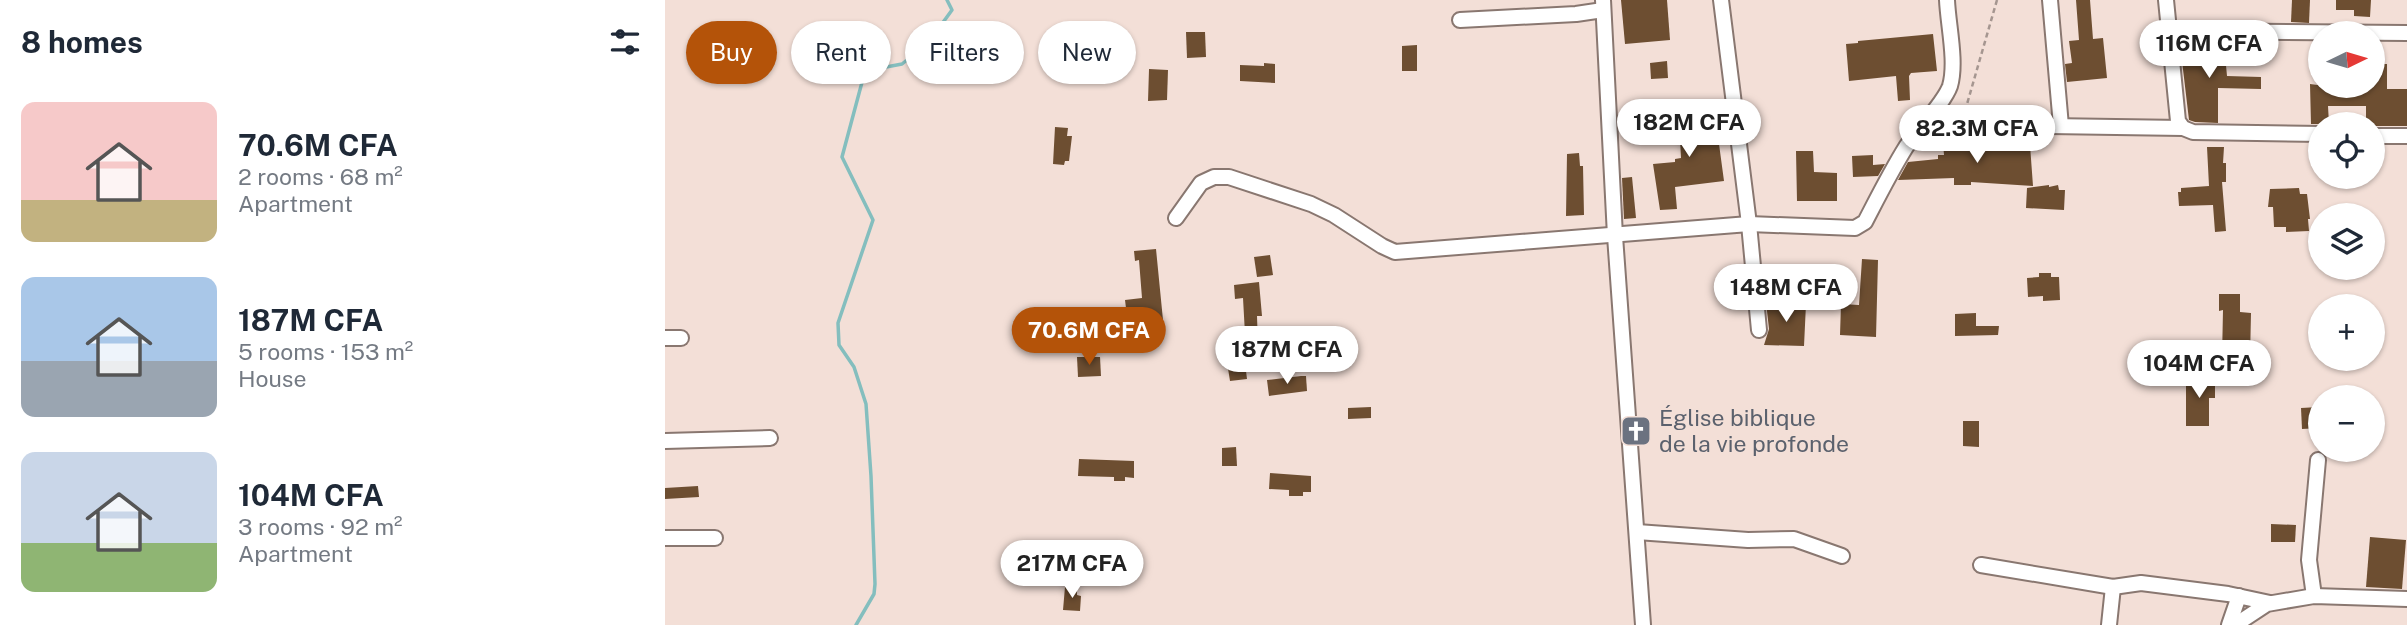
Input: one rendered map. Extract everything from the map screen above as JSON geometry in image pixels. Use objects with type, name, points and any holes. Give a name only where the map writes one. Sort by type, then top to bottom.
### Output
[{"type":"street","points":[[1721,0],[1749,224],[1759,330]]},
{"type":"street","points":[[1176,218],[1201,183],[1214,177],[1229,177],[1311,204],[1395,251],[1749,224],[1855,228],[1865,222],[1921,124],[1943,101],[1952,69],[1947,0]]},
{"type":"street","points":[[2050,0],[2061,127]]},
{"type":"street","points":[[2166,0],[2178,121],[2183,128]]},
{"type":"street","points":[[1460,20],[1576,14],[1603,5],[1615,236],[1643,625]]},
{"type":"street","points":[[2169,31],[2407,33]]},
{"type":"street","points":[[1921,124],[2183,128],[2193,132],[2308,134]]},
{"type":"street","points":[[2385,135],[2407,136]]},
{"type":"street","points":[[665,338],[681,338]]},
{"type":"street","points":[[665,441],[770,438]]},
{"type":"street","points":[[2314,596],[2309,560],[2318,462]]},
{"type":"street","points":[[1637,532],[1748,540],[1794,539],[1842,556]]},
{"type":"street","points":[[665,538],[715,538]]},
{"type":"street","points":[[1981,565],[2113,587],[2141,583],[2239,596],[2270,603],[2314,596],[2407,599]]},
{"type":"street","points":[[2109,625],[2113,587]]},
{"type":"street","points":[[2229,625],[2239,596]]},
{"type":"street","points":[[2235,625],[2270,603]]},
{"type":"path","points":[[1961,125],[1997,0]]},
{"type":"building","points":[[1621,0],[1667,0],[1670,40],[1625,44]]},
{"type":"building","points":[[2076,0],[2090,0],[2093,39],[2103,38],[2107,78],[2067,82],[2065,64],[2072,63],[2069,41],[2079,40]]},
{"type":"building","points":[[2292,0],[2310,0],[2308,23],[2291,22]]},
{"type":"building","points":[[2336,0],[2371,0],[2370,17],[2354,16],[2354,10],[2336,10]]},
{"type":"building","points":[[1186,32],[1205,32],[1206,57],[1187,58]]},
{"type":"building","points":[[1933,34],[1937,71],[1911,73],[1910,100],[1898,101],[1896,76],[1849,81],[1846,44]]},
{"type":"building","points":[[2180,44],[2224,44],[2227,76],[2261,77],[2261,89],[2218,88],[2218,123],[2189,120]]},
{"type":"building","points":[[1417,45],[1417,71],[1402,71],[1402,46]]},
{"type":"building","points":[[1667,61],[1668,78],[1651,79],[1650,63]]},
{"type":"building","points":[[1264,63],[1275,64],[1275,83],[1240,81],[1240,65],[1264,66]]},
{"type":"building","points":[[2385,64],[2387,89],[2407,89],[2407,126],[2385,126],[2385,112],[2366,112],[2366,106],[2328,106],[2328,112],[2311,112],[2310,98],[2385,98]]},
{"type":"building","points":[[1149,69],[1168,70],[1167,100],[1148,101]]},
{"type":"building","points":[[1708,110],[1711,145],[1719,144],[1724,181],[1675,187],[1677,209],[1660,210],[1653,164],[1675,162],[1675,159],[1681,158],[1680,139],[1673,140],[1671,115]]},
{"type":"building","points":[[1055,127],[1068,128],[1067,136],[1072,136],[1069,161],[1065,161],[1064,165],[1053,164]]},
{"type":"building","points":[[1977,141],[2030,145],[2033,186],[1971,182],[1971,185],[1954,185],[1954,178],[1898,180],[1908,162],[1938,159],[1938,155],[1944,155],[1943,143]]},
{"type":"building","points":[[2207,147],[2224,147],[2226,182],[2222,182],[2226,231],[2215,232],[2213,205],[2179,206],[2178,192],[2181,192],[2181,188],[2209,186]]},
{"type":"building","points":[[1796,151],[1813,151],[1814,172],[1837,173],[1837,201],[1797,201]]},
{"type":"building","points":[[1579,153],[1580,166],[1583,166],[1584,215],[1566,216],[1567,154]]},
{"type":"building","points":[[1873,155],[1873,165],[1885,164],[1878,176],[1853,177],[1852,156]]},
{"type":"building","points":[[1632,177],[1636,218],[1624,219],[1622,178]]},
{"type":"building","points":[[2058,185],[2059,190],[2065,190],[2064,210],[2026,208],[2027,188]]},
{"type":"building","points":[[2299,188],[2300,194],[2307,194],[2308,231],[2286,232],[2286,227],[2274,227],[2273,207],[2268,207],[2270,189]]},
{"type":"building","points":[[1156,249],[1163,320],[1128,324],[1125,300],[1142,298],[1139,260],[1135,261],[1134,251]]},
{"type":"building","points":[[1270,255],[1273,275],[1257,277],[1254,257]]},
{"type":"building","points":[[1862,259],[1878,260],[1876,337],[1840,335],[1841,304],[1859,305]]},
{"type":"building","points":[[2039,273],[2051,273],[2051,277],[2059,277],[2060,300],[2043,301],[2043,296],[2028,297],[2027,278],[2039,277]]},
{"type":"building","points":[[1259,282],[1262,316],[1257,316],[1258,346],[1243,347],[1247,379],[1230,381],[1223,337],[1245,334],[1243,298],[1235,299],[1234,285]]},
{"type":"building","points":[[2219,294],[2240,294],[2240,312],[2251,313],[2250,359],[2222,358],[2223,310],[2219,311]]},
{"type":"building","points":[[1766,302],[1806,304],[1804,346],[1764,345],[1769,329]]},
{"type":"building","points":[[1976,313],[1976,326],[1999,326],[1998,335],[1955,336],[1955,314]]},
{"type":"building","points":[[1077,357],[1100,357],[1101,376],[1078,377]]},
{"type":"building","points":[[1306,376],[1307,391],[1269,396],[1267,380]]},
{"type":"building","points":[[2186,376],[2215,376],[2215,398],[2209,398],[2209,426],[2186,426]]},
{"type":"building","points":[[1371,407],[1371,418],[1348,419],[1348,408]]},
{"type":"building","points":[[2301,408],[2308,408],[2308,429],[2302,429]]},
{"type":"building","points":[[1963,421],[1979,421],[1979,447],[1963,446]]},
{"type":"building","points":[[1236,447],[1237,466],[1222,466],[1222,448]]},
{"type":"building","points":[[1079,459],[1134,461],[1134,478],[1125,477],[1125,481],[1114,481],[1114,477],[1078,476]]},
{"type":"building","points":[[1270,473],[1311,476],[1311,492],[1303,492],[1303,496],[1289,496],[1289,490],[1269,489]]},
{"type":"building","points":[[698,486],[699,497],[665,499],[665,488]]},
{"type":"building","points":[[2271,524],[2296,525],[2295,542],[2271,542]]},
{"type":"building","points":[[2370,537],[2406,540],[2402,589],[2366,587]]},
{"type":"building","points":[[1065,587],[1077,589],[1077,595],[1081,596],[1080,611],[1063,610]]},
{"type":"waterway","points":[[856,625],[874,594],[871,476],[866,404],[854,367],[839,345],[838,323],[873,220],[842,157],[865,71],[902,64],[928,43],[952,10],[947,0]]},
{"type":"place","name":"Église biblique de la vie profonde","points":[[1636,431]]}]
